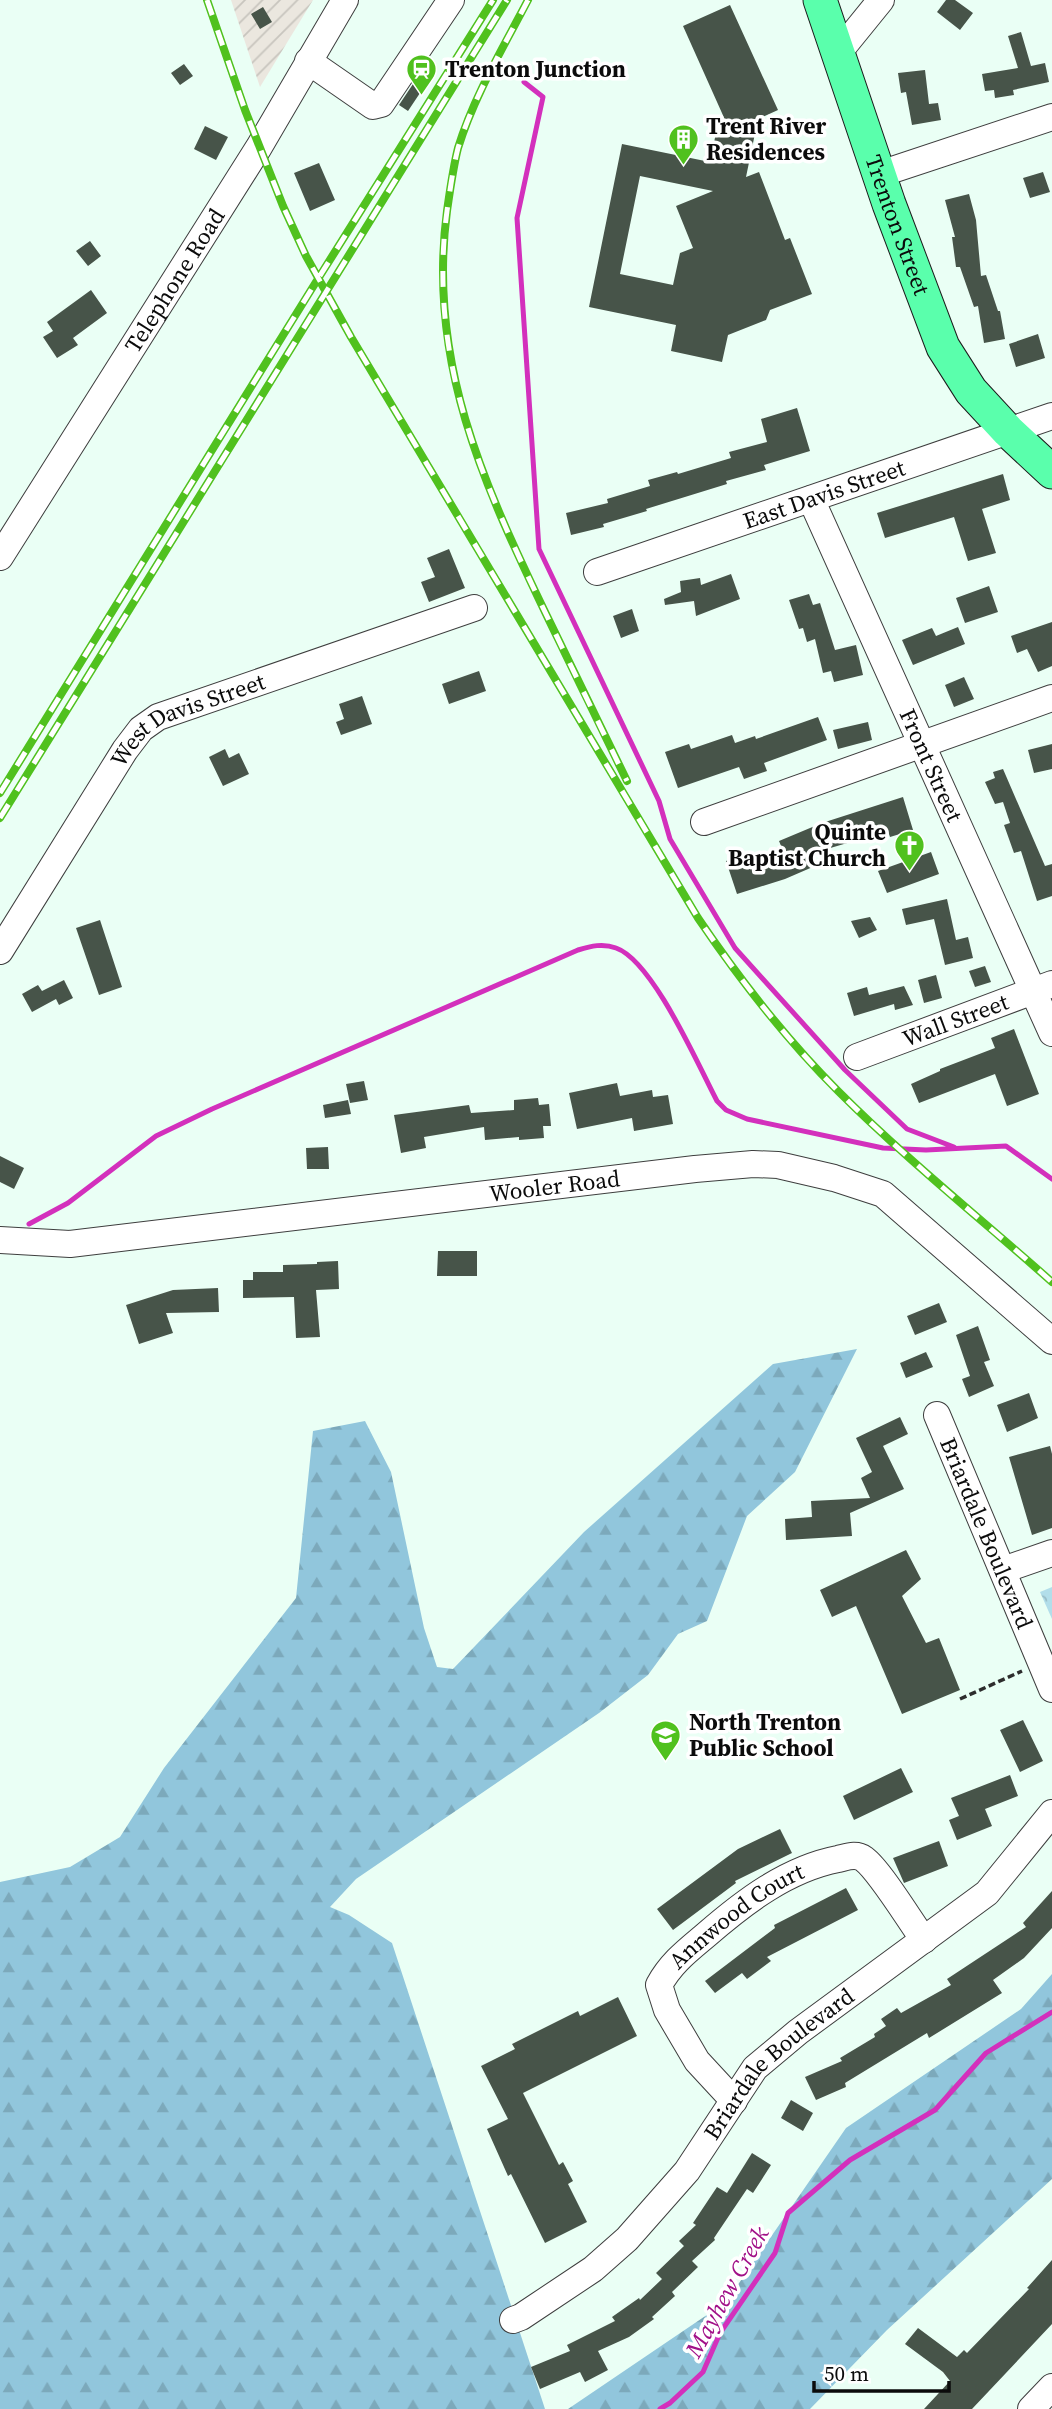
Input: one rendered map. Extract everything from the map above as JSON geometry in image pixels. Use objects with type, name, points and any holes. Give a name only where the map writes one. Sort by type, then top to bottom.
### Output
[{"type":"main road","name":"Trenton Street","points":[[820,0],[906,252],[943,347],[971,391],[1008,431],[1052,472]]},
{"type":"street","name":"Telephone Road","points":[[0,556],[258,146],[345,0]]},
{"type":"street","points":[[308,61],[363,101],[373,106],[381,104],[451,0]]},
{"type":"street","points":[[838,53],[881,0]]},
{"type":"street","points":[[880,174],[1052,117]]},
{"type":"street","name":"East Davis Street","points":[[597,572],[1052,416]]},
{"type":"street","name":"Front Street","points":[[811,499],[920,745],[1042,987],[1052,1033]]},
{"type":"street","name":"West Davis Street","points":[[0,951],[125,750],[141,730],[158,717],[474,608]]},
{"type":"street","points":[[704,822],[1052,698]]},
{"type":"street","name":"Wall Street","points":[[858,1057],[1042,987]]},
{"type":"street","name":"Wooler Road","points":[[0,1240],[70,1244],[695,1168],[778,1165],[834,1178],[883,1194],[1052,1341]]},
{"type":"street","name":"Briardale Boulevard","points":[[937,1415],[1052,1689]]},
{"type":"street","points":[[1003,1570],[1052,1553]]},
{"type":"street","name":"Briardale Boulevard","points":[[513,2320],[593,2269],[627,2239],[687,2171],[755,2068],[987,1893],[1052,1813]]},
{"type":"street","name":"Annwood Court","points":[[734,2101],[696,2061],[667,2011],[659,1985],[676,1960],[734,1910],[780,1881],[811,1866],[853,1856],[863,1858],[875,1871],[924,1940]]},
{"type":"path","points":[[960,1699],[1019,1671]]},
{"type":"shaded area","points":[[231,0],[313,0],[260,87]]},
{"type":"green space","points":[[857,1349],[795,1472],[747,1516],[707,1621],[678,1634],[648,1675],[599,1713],[356,1879],[330,1907],[349,1915],[392,1943],[545,2409],[0,2409],[0,1882],[70,1867],[120,1837],[164,1768],[296,1598],[313,1431],[365,1421],[391,1472],[424,1628],[437,1667],[453,1669],[584,1532],[773,1364]]},
{"type":"green space","points":[[1052,1587],[1052,1619],[1040,1592]]},
{"type":"green space","points":[[1052,1974],[1052,2179],[887,2330],[810,2409],[568,2409],[726,2302],[846,2128],[1021,2009]]},
{"type":"building","points":[[946,0],[955,0],[973,13],[960,30],[937,12]]},
{"type":"building","points":[[730,5],[778,110],[758,119],[746,177],[759,172],[785,240],[790,238],[812,294],[770,310],[766,320],[728,335],[722,362],[671,351],[676,325],[589,307],[622,144],[710,162],[717,128],[730,131],[683,26]],"holes":[[[640,176],[713,191],[676,206],[693,248],[680,253],[673,285],[620,274]]]},
{"type":"building","points":[[263,7],[272,22],[260,29],[251,14]]},
{"type":"building","points":[[1021,32],[1031,66],[1045,63],[1049,82],[1013,90],[1014,95],[995,98],[994,90],[985,91],[982,74],[1018,68],[1008,36]]},
{"type":"building","points":[[184,64],[193,76],[180,85],[171,73]]},
{"type":"building","points":[[925,70],[929,104],[938,103],[941,120],[912,125],[906,92],[901,93],[898,73]]},
{"type":"building","points":[[415,81],[424,87],[408,111],[399,105]]},
{"type":"building","points":[[205,126],[228,137],[216,160],[194,149]]},
{"type":"building","points":[[319,163],[335,200],[310,211],[294,173]]},
{"type":"building","points":[[1043,172],[1050,192],[1030,198],[1023,178]]},
{"type":"building","points":[[969,194],[976,220],[981,276],[986,275],[1000,311],[1005,339],[984,343],[978,306],[974,307],[960,267],[956,267],[952,237],[955,237],[945,200]]},
{"type":"building","points":[[90,241],[101,256],[88,266],[76,251]]},
{"type":"building","points":[[91,290],[107,313],[73,338],[78,345],[57,358],[43,337],[53,331],[47,322]]},
{"type":"building","points":[[1038,334],[1045,358],[1016,367],[1009,344]]},
{"type":"building","points":[[797,408],[810,451],[764,465],[766,470],[726,481],[727,484],[603,524],[604,527],[571,535],[566,513],[608,503],[607,499],[650,486],[648,480],[731,458],[729,452],[767,442],[761,419]]},
{"type":"building","points":[[1003,474],[1010,500],[982,509],[996,553],[968,561],[954,517],[885,538],[877,513]]},
{"type":"building","points":[[449,549],[465,588],[429,602],[421,582],[435,577],[427,558]]},
{"type":"building","points":[[731,574],[740,599],[696,616],[694,601],[665,605],[664,599],[681,592],[680,581],[700,578],[701,585]]},
{"type":"building","points":[[989,586],[998,612],[965,623],[956,598]]},
{"type":"building","points":[[809,594],[813,605],[820,603],[835,650],[856,645],[863,675],[834,682],[831,671],[823,673],[815,639],[807,642],[803,628],[799,629],[789,600]]},
{"type":"building","points":[[632,609],[639,631],[621,638],[613,616]]},
{"type":"building","points":[[1052,622],[1052,666],[1038,672],[1027,649],[1017,653],[1011,636]]},
{"type":"building","points":[[958,627],[965,644],[913,665],[902,640],[932,628],[936,636]]},
{"type":"building","points":[[479,671],[486,691],[449,704],[442,684]]},
{"type":"building","points":[[964,677],[974,699],[954,707],[945,685]]},
{"type":"building","points":[[362,696],[372,724],[341,735],[336,722],[344,719],[339,704]]},
{"type":"building","points":[[818,717],[827,740],[764,763],[767,771],[744,779],[739,767],[678,788],[665,752],[689,744],[691,749],[732,735],[735,743],[755,736],[756,739]]},
{"type":"building","points":[[868,722],[872,740],[838,749],[833,730]]},
{"type":"building","points":[[1052,744],[1052,769],[1034,773],[1028,750]]},
{"type":"building","points":[[225,749],[229,758],[239,753],[249,774],[223,786],[209,757]]},
{"type":"building","points":[[1003,769],[1045,866],[1052,864],[1052,896],[1037,901],[1021,851],[1014,853],[1004,825],[1010,823],[1003,802],[995,804],[985,782],[995,778],[993,772]]},
{"type":"building","points":[[903,797],[913,830],[890,837],[888,831],[810,854],[815,866],[737,894],[726,861],[751,853],[755,868],[786,858],[779,841],[822,823]]},
{"type":"building","name":"Quinte Baptist Church","points":[[931,852],[939,874],[887,893],[878,871]]},
{"type":"building","points":[[947,899],[956,940],[968,937],[973,958],[945,965],[934,919],[906,925],[902,909]]},
{"type":"building","points":[[870,917],[877,930],[859,938],[851,921]]},
{"type":"building","points":[[100,920],[122,987],[99,995],[76,928]]},
{"type":"building","points":[[985,966],[991,982],[975,987],[969,971]]},
{"type":"building","points":[[936,975],[942,998],[924,1003],[918,980]]},
{"type":"building","points":[[64,980],[73,998],[59,1005],[56,999],[32,1012],[22,994],[38,985],[42,991]]},
{"type":"building","points":[[904,986],[913,1005],[895,1010],[894,1004],[854,1016],[847,993],[867,987],[869,995]]},
{"type":"building","points":[[1014,1029],[1039,1094],[1007,1106],[995,1074],[919,1103],[911,1084],[940,1069],[995,1048],[991,1038]]},
{"type":"building","points":[[364,1081],[368,1100],[350,1103],[346,1084]]},
{"type":"building","points":[[617,1083],[620,1096],[652,1090],[653,1097],[668,1095],[673,1124],[634,1131],[632,1118],[577,1129],[569,1093]]},
{"type":"building","points":[[538,1098],[539,1105],[549,1104],[551,1126],[543,1126],[544,1138],[485,1140],[484,1127],[424,1137],[426,1148],[401,1153],[394,1115],[469,1105],[471,1113],[514,1110],[514,1100]]},
{"type":"building","points":[[348,1100],[351,1114],[325,1118],[323,1105]]},
{"type":"building","points":[[328,1147],[329,1169],[307,1169],[306,1148]]},
{"type":"building","points":[[0,1156],[24,1168],[14,1189],[0,1182]]},
{"type":"building","points":[[438,1251],[477,1251],[477,1276],[437,1276]]},
{"type":"building","points":[[338,1261],[339,1289],[316,1290],[320,1337],[296,1338],[294,1297],[243,1298],[243,1280],[253,1280],[253,1272],[283,1272],[283,1265]]},
{"type":"building","points":[[218,1288],[219,1312],[166,1313],[173,1333],[139,1344],[126,1305],[173,1290]]},
{"type":"building","points":[[939,1303],[947,1322],[915,1335],[907,1316]]},
{"type":"building","points":[[978,1326],[990,1360],[984,1362],[994,1386],[969,1397],[962,1379],[970,1376],[956,1335]]},
{"type":"building","points":[[926,1352],[933,1367],[906,1378],[900,1363]]},
{"type":"building","points":[[1029,1393],[1038,1418],[1007,1432],[997,1405]]},
{"type":"building","points":[[900,1417],[908,1434],[883,1446],[904,1489],[850,1513],[852,1536],[786,1540],[785,1519],[812,1517],[811,1501],[870,1498],[861,1478],[872,1472],[856,1438]]},
{"type":"building","points":[[1050,1446],[1052,1528],[1032,1535],[1009,1457]]},
{"type":"building","points":[[906,1550],[921,1579],[902,1596],[926,1643],[939,1638],[960,1690],[902,1714],[856,1606],[832,1617],[820,1590]]},
{"type":"building","points":[[1023,1720],[1043,1761],[1020,1772],[1000,1730]]},
{"type":"building","points":[[901,1768],[913,1792],[854,1820],[843,1796]]},
{"type":"building","points":[[1010,1775],[1018,1796],[985,1809],[992,1826],[957,1840],[949,1820],[959,1816],[951,1798]]},
{"type":"building","points":[[780,1829],[792,1853],[735,1881],[736,1883],[673,1930],[657,1909],[738,1849]]},
{"type":"building","points":[[939,1841],[948,1866],[904,1883],[893,1858]]},
{"type":"building","points":[[846,1888],[858,1910],[767,1957],[771,1961],[747,1979],[742,1973],[715,1993],[705,1981],[775,1928],[774,1925]]},
{"type":"building","points":[[1052,1891],[1052,1928],[1024,1958],[993,1980],[1002,1993],[929,2038],[927,2033],[845,2083],[846,2087],[816,2100],[805,2077],[842,2061],[840,2058],[875,2037],[874,2034],[886,2026],[881,2019],[897,2008],[901,2013],[951,1985],[947,1979],[1026,1927],[1023,1923]]},
{"type":"building","points":[[618,1997],[637,2036],[523,2093],[559,2165],[563,2162],[573,2181],[568,2184],[587,2222],[545,2243],[511,2174],[508,2176],[487,2129],[508,2119],[481,2066],[515,2049],[512,2044],[578,2011],[580,2016]]},
{"type":"building","points":[[791,2100],[813,2113],[803,2131],[781,2118]]},
{"type":"building","points":[[752,2153],[771,2165],[753,2193],[747,2189],[715,2240],[692,2261],[698,2267],[672,2292],[675,2296],[652,2317],[654,2319],[629,2337],[598,2351],[608,2370],[585,2382],[580,2372],[540,2389],[531,2367],[570,2351],[567,2345],[615,2321],[612,2317],[639,2298],[640,2300],[662,2279],[656,2273],[684,2246],[679,2241],[696,2225],[693,2223],[717,2187],[727,2193]]},
{"type":"building","points":[[1052,2260],[1052,2324],[972,2409],[924,2409],[950,2381],[943,2372],[905,2344],[918,2328],[957,2357],[964,2350],[967,2353],[1029,2289],[1027,2288]]},
{"type":"waterway","points":[[524,82],[543,97],[517,218],[539,549],[659,801],[670,839],[735,948],[845,1070],[907,1129],[954,1147]]},
{"type":"waterway","points":[[29,1224],[68,1203],[156,1136],[212,1109],[578,950],[602,945],[616,948],[645,972],[673,1016],[717,1101],[726,1110],[747,1119],[883,1148],[926,1150],[1006,1146],[1052,1179]]},
{"type":"waterway","name":"Mayhew Creek","points":[[660,2409],[703,2372],[720,2333],[775,2253],[788,2213],[850,2160],[935,2110],[986,2053],[1052,2012]]},
{"type":"railway","points":[[207,0],[245,110],[306,256],[351,337],[698,918],[764,1008],[838,1091],[917,1165],[1052,1282]]},
{"type":"railway","points":[[0,793],[493,0]]},
{"type":"railway","points":[[0,818],[507,0]]},
{"type":"railway","points":[[528,0],[481,91],[458,148],[447,211],[443,266],[445,319],[465,420],[501,517],[627,781]]},
{"type":"place","name":"Trenton Junction","points":[[422,96]]},
{"type":"place","name":"Trent River Residences","points":[[683,166]]},
{"type":"place","name":"Quinte Baptist Church","points":[[909,872]]},
{"type":"place","name":"North Trenton Public School","points":[[666,1762]]}]
